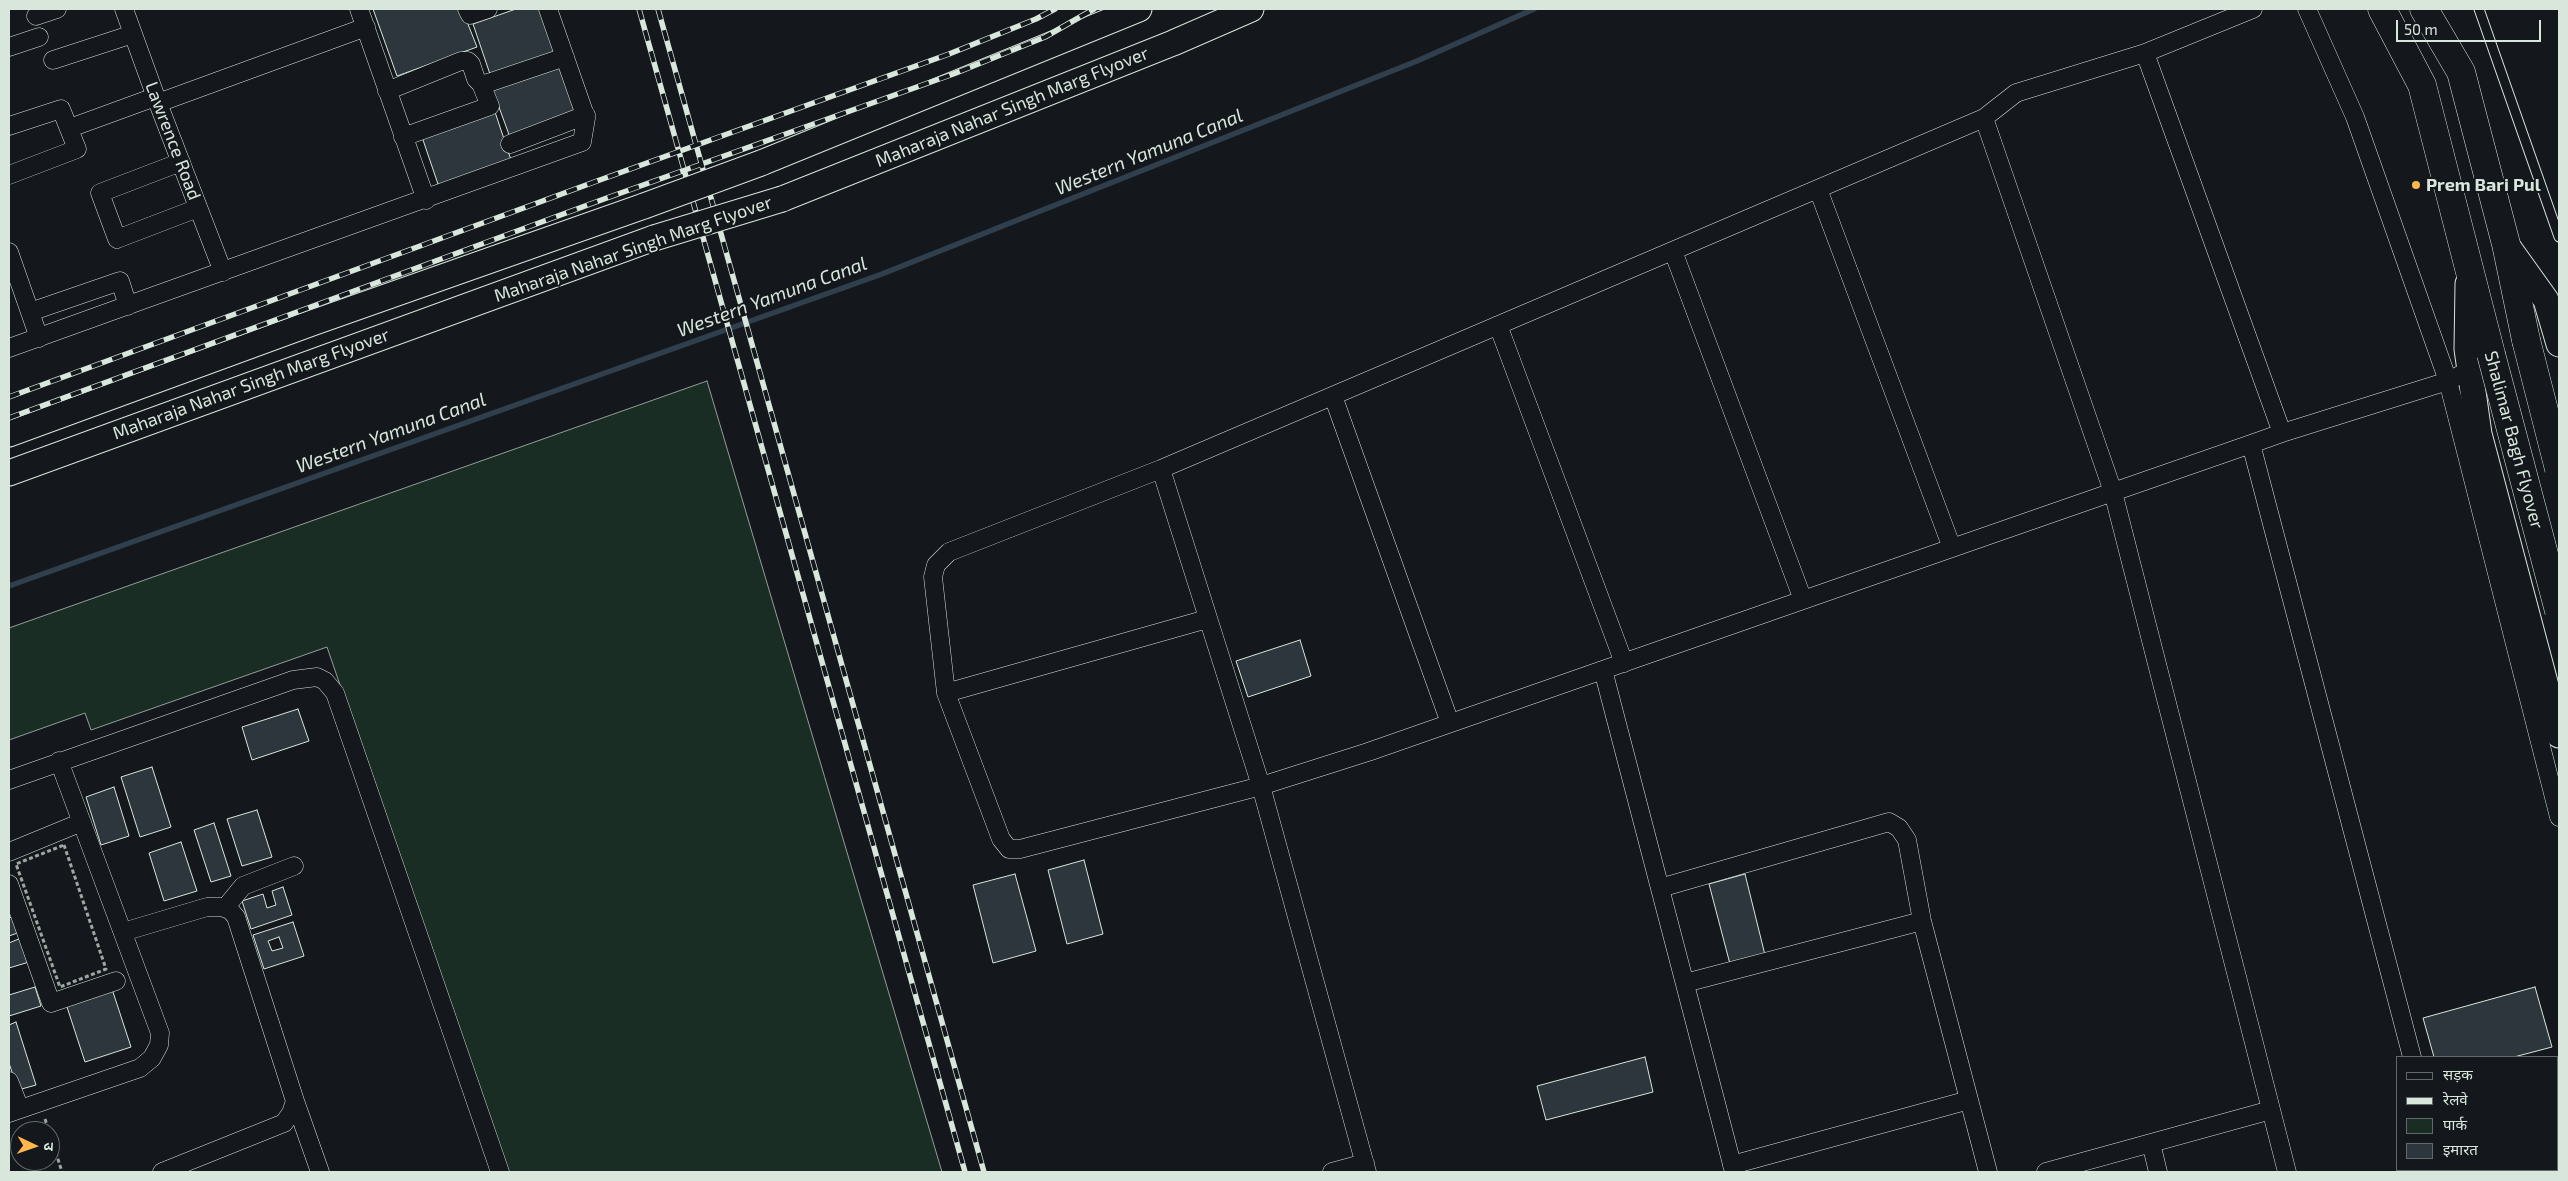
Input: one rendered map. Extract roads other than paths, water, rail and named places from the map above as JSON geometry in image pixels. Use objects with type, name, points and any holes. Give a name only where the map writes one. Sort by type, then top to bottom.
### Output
[{"type":"main road","name":"Maharaja Nahar Singh Marg Flyover","points":[[9,434],[312,323],[762,163],[1139,9]]},
{"type":"main road","name":"Maharaja Nahar Singh Marg Flyover","points":[[9,473],[654,238],[782,199],[1173,43],[1251,9]]},
{"type":"main road","name":"Shalimar Bagh Flyover","points":[[2382,9],[2422,85],[2469,268],[2480,362],[2559,611]]},
{"type":"main road","name":"Shalimar Bagh Flyover","points":[[2424,9],[2461,72],[2506,244],[2526,340],[2559,469]]},
{"type":"main road","points":[[2506,244],[2546,300],[2559,344]]},
{"type":"main road","points":[[2480,362],[2479,434],[2559,735]]},
{"type":"street","points":[[36,16],[57,9]]},
{"type":"street","name":"Lawrence Road","points":[[124,9],[156,100],[223,272]]},
{"type":"street","points":[[359,9],[426,200]]},
{"type":"street","points":[[467,9],[470,16],[488,9]]},
{"type":"street","points":[[9,348],[426,200],[582,142],[586,116],[548,9]]},
{"type":"street","points":[[2252,9],[2144,53],[2016,93],[1984,118],[1161,469],[949,552],[936,566],[933,578],[946,693],[1001,839],[1009,849],[1030,847],[1261,786],[1624,663],[2282,433],[2448,381],[2480,362]]},
{"type":"street","points":[[2306,9],[2356,117],[2448,381],[2559,817]]},
{"type":"street","points":[[70,128],[366,27]]},
{"type":"street","points":[[53,60],[133,34]]},
{"type":"street","points":[[9,48],[38,37]]},
{"type":"street","points":[[2144,53],[2282,433]]},
{"type":"street","points":[[481,84],[488,84],[565,57]]},
{"type":"street","points":[[387,91],[468,61],[481,84],[490,106],[403,137]]},
{"type":"street","points":[[9,126],[61,109],[77,149],[9,175]]},
{"type":"street","points":[[510,144],[586,116]]},
{"type":"street","points":[[1984,118],[2112,492],[2287,1172]]},
{"type":"street","points":[[180,162],[100,193],[117,239],[198,208]]},
{"type":"street","points":[[1818,189],[1952,548]]},
{"type":"street","points":[[1674,251],[1803,600]]},
{"type":"street","points":[[9,252],[39,338]]},
{"type":"street","points":[[30,312],[120,281],[128,306]]},
{"type":"street","points":[[1498,325],[1624,663]]},
{"type":"street","points":[[1333,396],[1450,723]]},
{"type":"street","points":[[2251,444],[2412,1056]]},
{"type":"street","points":[[1161,469],[1261,786],[1366,1168],[1332,1172]]},
{"type":"street","points":[[946,693],[1207,619]]},
{"type":"street","points":[[1603,670],[1733,1168],[1969,1100]]},
{"type":"street","points":[[9,780],[293,680],[317,677],[325,681],[335,693],[500,1172]]},
{"type":"street","points":[[9,1081],[14,1111],[140,1068],[157,1051],[160,1034],[59,761]]},
{"type":"street","points":[[9,852],[82,822]]},
{"type":"street","points":[[1660,888],[1889,822],[1899,828],[1907,840],[1922,921],[1988,1172]]},
{"type":"street","points":[[226,908],[243,886],[294,866]]},
{"type":"street","points":[[9,884],[51,1002],[116,981]]},
{"type":"street","points":[[123,932],[207,907],[226,908],[236,917],[295,1101],[320,1172]]},
{"type":"street","points":[[1685,983],[1922,921]]},
{"type":"street","points":[[162,1172],[284,1123],[291,1113],[295,1101]]},
{"type":"street","points":[[2046,1172],[2271,1110]]},
{"type":"street","points":[[2151,1143],[2158,1172]]},
{"type":"lane","points":[[2479,9],[2559,237]]},
{"type":"waterway","name":"Western Yamuna Canal","points":[[9,586],[882,274],[1417,61],[1534,9]]},
{"type":"railway","points":[[639,9],[965,1172]]},
{"type":"railway","points":[[658,9],[984,1172]]},
{"type":"railway","points":[[9,397],[949,54],[1036,19],[1055,9]]},
{"type":"railway","points":[[9,418],[604,199],[956,73],[1045,37],[1094,9]]},
{"type":"place","name":"Prem Bari Pul","points":[[2416,185]]}]
